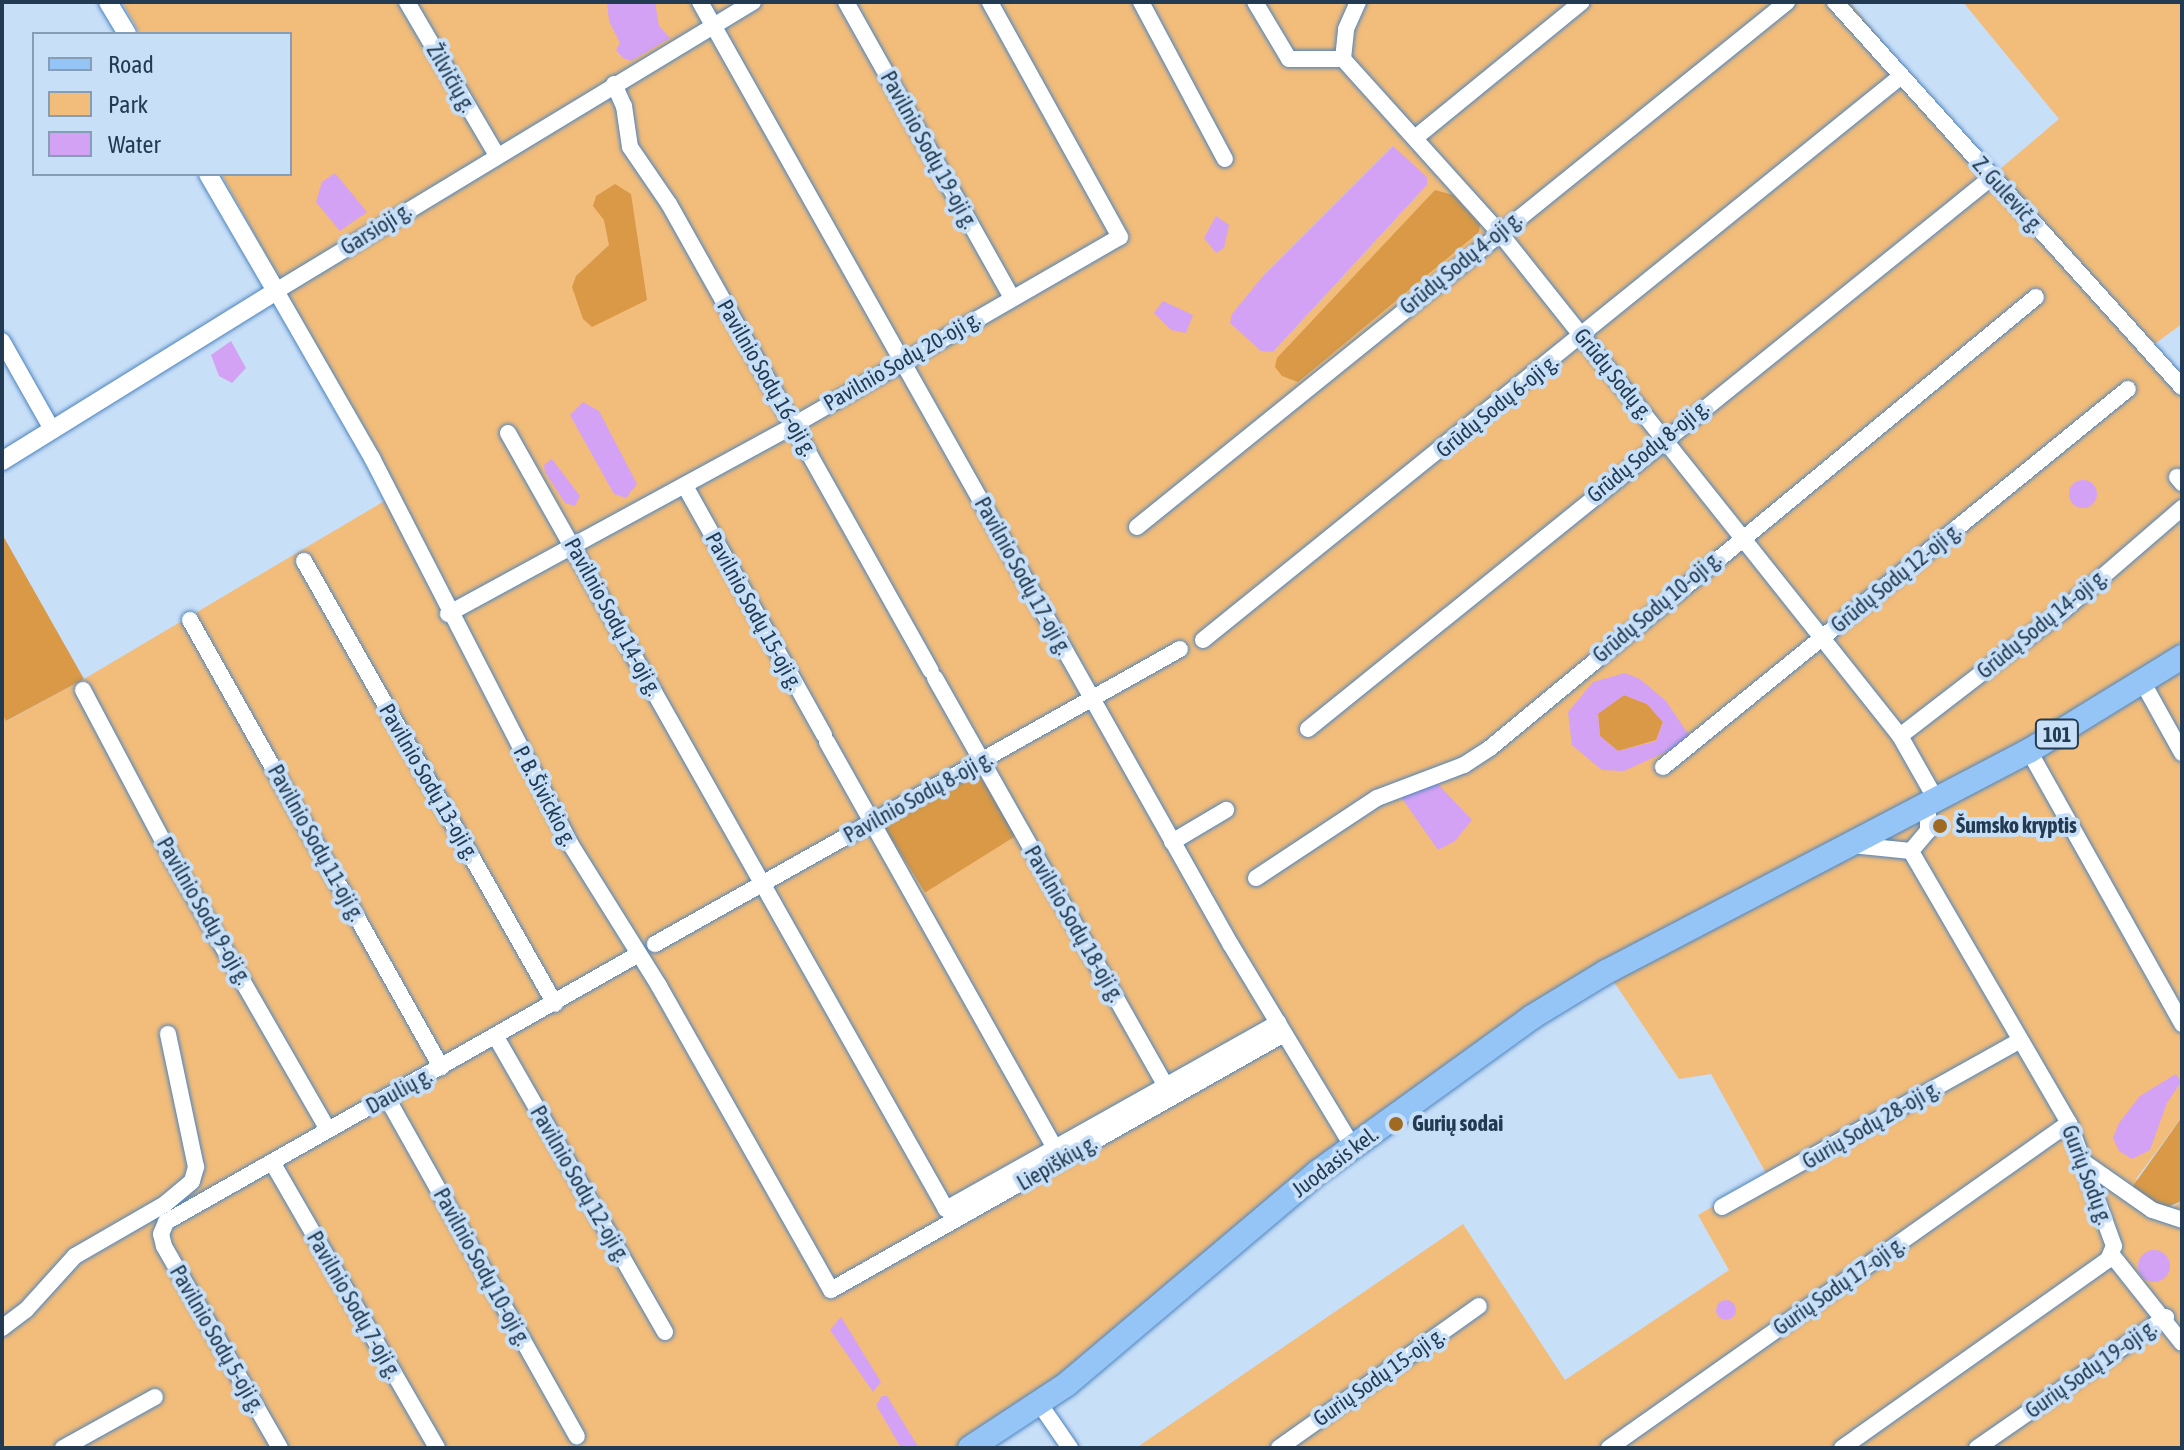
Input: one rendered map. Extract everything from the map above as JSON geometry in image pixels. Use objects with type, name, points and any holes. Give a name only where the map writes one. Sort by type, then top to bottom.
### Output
[{"type":"main road","name":"101","points":[[1852,845],[2029,751],[2182,657]]},
{"type":"main road","name":"Juodasis kel.","points":[[970,1448],[1039,1403],[1353,1147],[1564,997],[1852,845]]},
{"type":"street","points":[[108,2],[126,32]]},
{"type":"street","name":"Žilvičių g.","points":[[407,2],[496,154]]},
{"type":"street","name":"Pavilnio Sodų 17-oji g.","points":[[700,2],[904,359],[1172,842],[1353,1147]]},
{"type":"street","name":"Garsioji g.","points":[[2,461],[496,154],[753,2]]},
{"type":"street","name":"Pavilnio Sodų 19-oji g.","points":[[846,2],[1012,298]]},
{"type":"street","name":"Pavilnio Sodų 20-oji g.","points":[[448,614],[794,425],[1120,237],[990,2]]},
{"type":"street","points":[[1141,2],[1225,159]]},
{"type":"street","points":[[1255,2],[1289,59],[1343,59],[1346,29],[1358,2]]},
{"type":"street","points":[[1415,138],[1582,2]]},
{"type":"street","name":"Grūdų Sodų 4-oji g.","points":[[1137,527],[1787,2]]},
{"type":"street","name":"Z. Gulevič g.","points":[[1835,2],[2182,387]]},
{"type":"street","name":"Grūdų Sodų g.","points":[[1343,59],[1499,232],[1743,535],[1900,736],[1933,804]]},
{"type":"street","name":"Grūdų Sodų 6-oji g.","points":[[1203,640],[1900,77]]},
{"type":"street","name":"Pavilnio Sodų 16-oji g.","points":[[614,84],[624,106],[630,147],[669,204],[982,762]]},
{"type":"street","points":[[209,176],[276,291]]},
{"type":"street","name":"Grūdų Sodų 8-oji g.","points":[[1308,729],[1992,177]]},
{"type":"street","name":"P. B. Šivickio g.","points":[[276,291],[372,458],[448,614],[571,845],[831,1290]]},
{"type":"street","name":"Grūdų Sodų 10-oji g.","points":[[1256,878],[1377,798],[1483,753],[1743,535],[2036,297]]},
{"type":"street","points":[[2,341],[53,431]]},
{"type":"street","name":"Grūdų Sodų 12-oji g.","points":[[1663,767],[2128,389]]},
{"type":"street","name":"Pavilnio Sodų 14-oji g.","points":[[508,433],[946,1209],[1055,1148]]},
{"type":"street","name":"Pavilnio Sodų 15-oji g.","points":[[685,486],[1055,1148]]},
{"type":"street","name":"Grūdų Sodų 14-oji g.","points":[[1900,736],[2065,609],[2182,508]]},
{"type":"street","name":"Pavilnio Sodų 13-oji g.","points":[[304,561],[555,1004]]},
{"type":"street","name":"Pavilnio Sodų 11-oji g.","points":[[190,620],[441,1067]]},
{"type":"street","name":"Pavilnio Sodų 8-oji g.","points":[[655,944],[1180,649]]},
{"type":"street","points":[[2143,683],[2182,753]]},
{"type":"street","name":"Pavilnio Sodų 9-oji g.","points":[[83,690],[174,862],[328,1130]]},
{"type":"street","points":[[2029,751],[2182,1024]]},
{"type":"street","name":"Pavilnio Sodų 18-oji g.","points":[[982,762],[1166,1087]]},
{"type":"street","points":[[1852,845],[1911,851],[1928,831],[1933,804]]},
{"type":"street","points":[[1172,842],[1226,810]]},
{"type":"street","name":"Gurių Sodų g.","points":[[1842,1448],[2112,1255],[2109,1228],[2069,1123],[1911,851]]},
{"type":"street","name":"Daulių g.","points":[[162,1228],[272,1162],[637,955]]},
{"type":"street","points":[[1055,1148],[1281,1028]]},
{"type":"street","name":"Liepiškių g.","points":[[831,1290],[1281,1028]]},
{"type":"street","points":[[2,1328],[26,1310],[75,1256],[165,1204],[192,1181],[196,1167],[168,1034]]},
{"type":"street","name":"Pavilnio Sodų 12-oji g.","points":[[496,1037],[665,1332]]},
{"type":"street","name":"Gurių Sodų 28-oji g.","points":[[1722,1207],[2019,1041]]},
{"type":"street","name":"Pavilnio Sodų 10-oji g.","points":[[387,1098],[577,1436]]},
{"type":"street","name":"Gurių Sodų 17-oji g.","points":[[1609,1448],[2069,1123]]},
{"type":"street","name":"Pavilnio Sodų 7-oji g.","points":[[272,1162],[437,1448]]},
{"type":"street","points":[[2085,1163],[2152,1210],[2182,1220]]},
{"type":"street","name":"Pavilnio Sodų 5-oji g.","points":[[162,1228],[164,1246],[280,1448]]},
{"type":"street","points":[[2112,1255],[2166,1317],[2182,1343]]},
{"type":"street","name":"Gurių Sodų 15-oji g.","points":[[1279,1448],[1479,1306]]},
{"type":"street","name":"Gurių Sodų 19-oji g.","points":[[1977,1448],[2166,1317]]},
{"type":"street","points":[[63,1448],[155,1397]]},
{"type":"street","points":[[1039,1403],[1070,1448]]},
{"type":"green space","points":[[122,2],[1850,2],[1993,175],[2059,119],[1963,2],[2182,2],[2182,324],[2145,351],[2182,390],[2182,642],[2021,745],[1552,993],[1357,1128],[1149,1306],[1020,1407],[954,1448],[2,1448],[2,713],[7,721],[84,679],[398,493],[222,176],[292,176],[292,32],[139,32]],"holes":[[[1393,146],[1427,185],[1273,352],[1263,276]]]},
{"type":"green space","points":[[2182,667],[2182,1117],[2136,1179],[2173,1207],[2182,1201],[2182,1448],[1136,1448],[1463,1224],[1565,1380],[1729,1270],[1698,1215],[1767,1175],[1711,1074],[1679,1079],[1612,979],[2026,765]]},
{"type":"shaded area","points":[[615,184],[631,194],[647,300],[592,327],[583,319],[572,287],[576,276],[609,245],[604,220],[593,206],[596,196]]},
{"type":"shaded area","points":[[1435,190],[1453,195],[1480,224],[1479,232],[1298,382],[1282,376],[1275,367],[1277,358]]},
{"type":"shaded area","points":[[2,534],[84,679],[6,721],[2,713]]},
{"type":"shaded area","points":[[1624,695],[1647,704],[1663,722],[1656,740],[1618,751],[1600,736],[1598,713]]},
{"type":"shaded area","points":[[976,770],[1017,835],[925,893],[884,827]]},
{"type":"shaded area","points":[[2182,1117],[2182,1201],[2165,1208],[2135,1194],[2133,1186]]},
{"type":"water","points":[[607,2],[655,2],[659,26],[670,38],[631,61],[623,58],[616,50],[620,43],[609,21]]},
{"type":"water","points":[[1393,146],[1427,177],[1427,185],[1273,352],[1261,351],[1230,323],[1232,314],[1263,276]]},
{"type":"water","points":[[335,173],[367,212],[340,231],[316,202],[322,182]]},
{"type":"water","points":[[1216,216],[1229,225],[1224,248],[1216,253],[1204,238]]},
{"type":"water","points":[[1163,301],[1193,315],[1186,333],[1171,330],[1154,313]]},
{"type":"water","points":[[231,341],[246,368],[232,383],[219,376],[211,355]]},
{"type":"water","points":[[583,402],[599,411],[637,484],[626,498],[614,494],[570,415]]},
{"type":"water","points":[[552,459],[580,496],[575,506],[565,503],[545,472],[544,465]]},
{"type":"water","points":[[2083,480],[2093,484],[2097,494],[2093,504],[2083,508],[2073,504],[2069,494],[2073,484]]},
{"type":"water","points":[[1625,673],[1640,679],[1666,701],[1689,735],[1681,745],[1624,771],[1602,770],[1572,745],[1568,712],[1593,682]],"holes":[[[1624,695],[1647,704],[1663,722],[1656,741],[1618,751],[1600,736],[1598,714]]]},
{"type":"water","points":[[1436,782],[1472,820],[1455,841],[1438,850],[1401,797]]},
{"type":"water","points":[[2176,1074],[2181,1082],[2167,1103],[2150,1150],[2132,1159],[2119,1151],[2113,1138],[2119,1123],[2140,1096]]},
{"type":"water","points":[[2154,1250],[2165,1255],[2170,1266],[2165,1277],[2154,1282],[2143,1277],[2138,1266],[2143,1255]]},
{"type":"water","points":[[1726,1300],[1733,1303],[1736,1310],[1733,1317],[1726,1320],[1719,1317],[1716,1310],[1719,1303]]},
{"type":"water","points":[[841,1317],[881,1382],[873,1392],[830,1330]]},
{"type":"water","points":[[882,1396],[887,1396],[919,1448],[901,1448],[876,1405]]},
{"type":"place","name":"Šumsko kryptis","points":[[1940,826]]},
{"type":"place","name":"Gurių sodai","points":[[1396,1124]]}]
